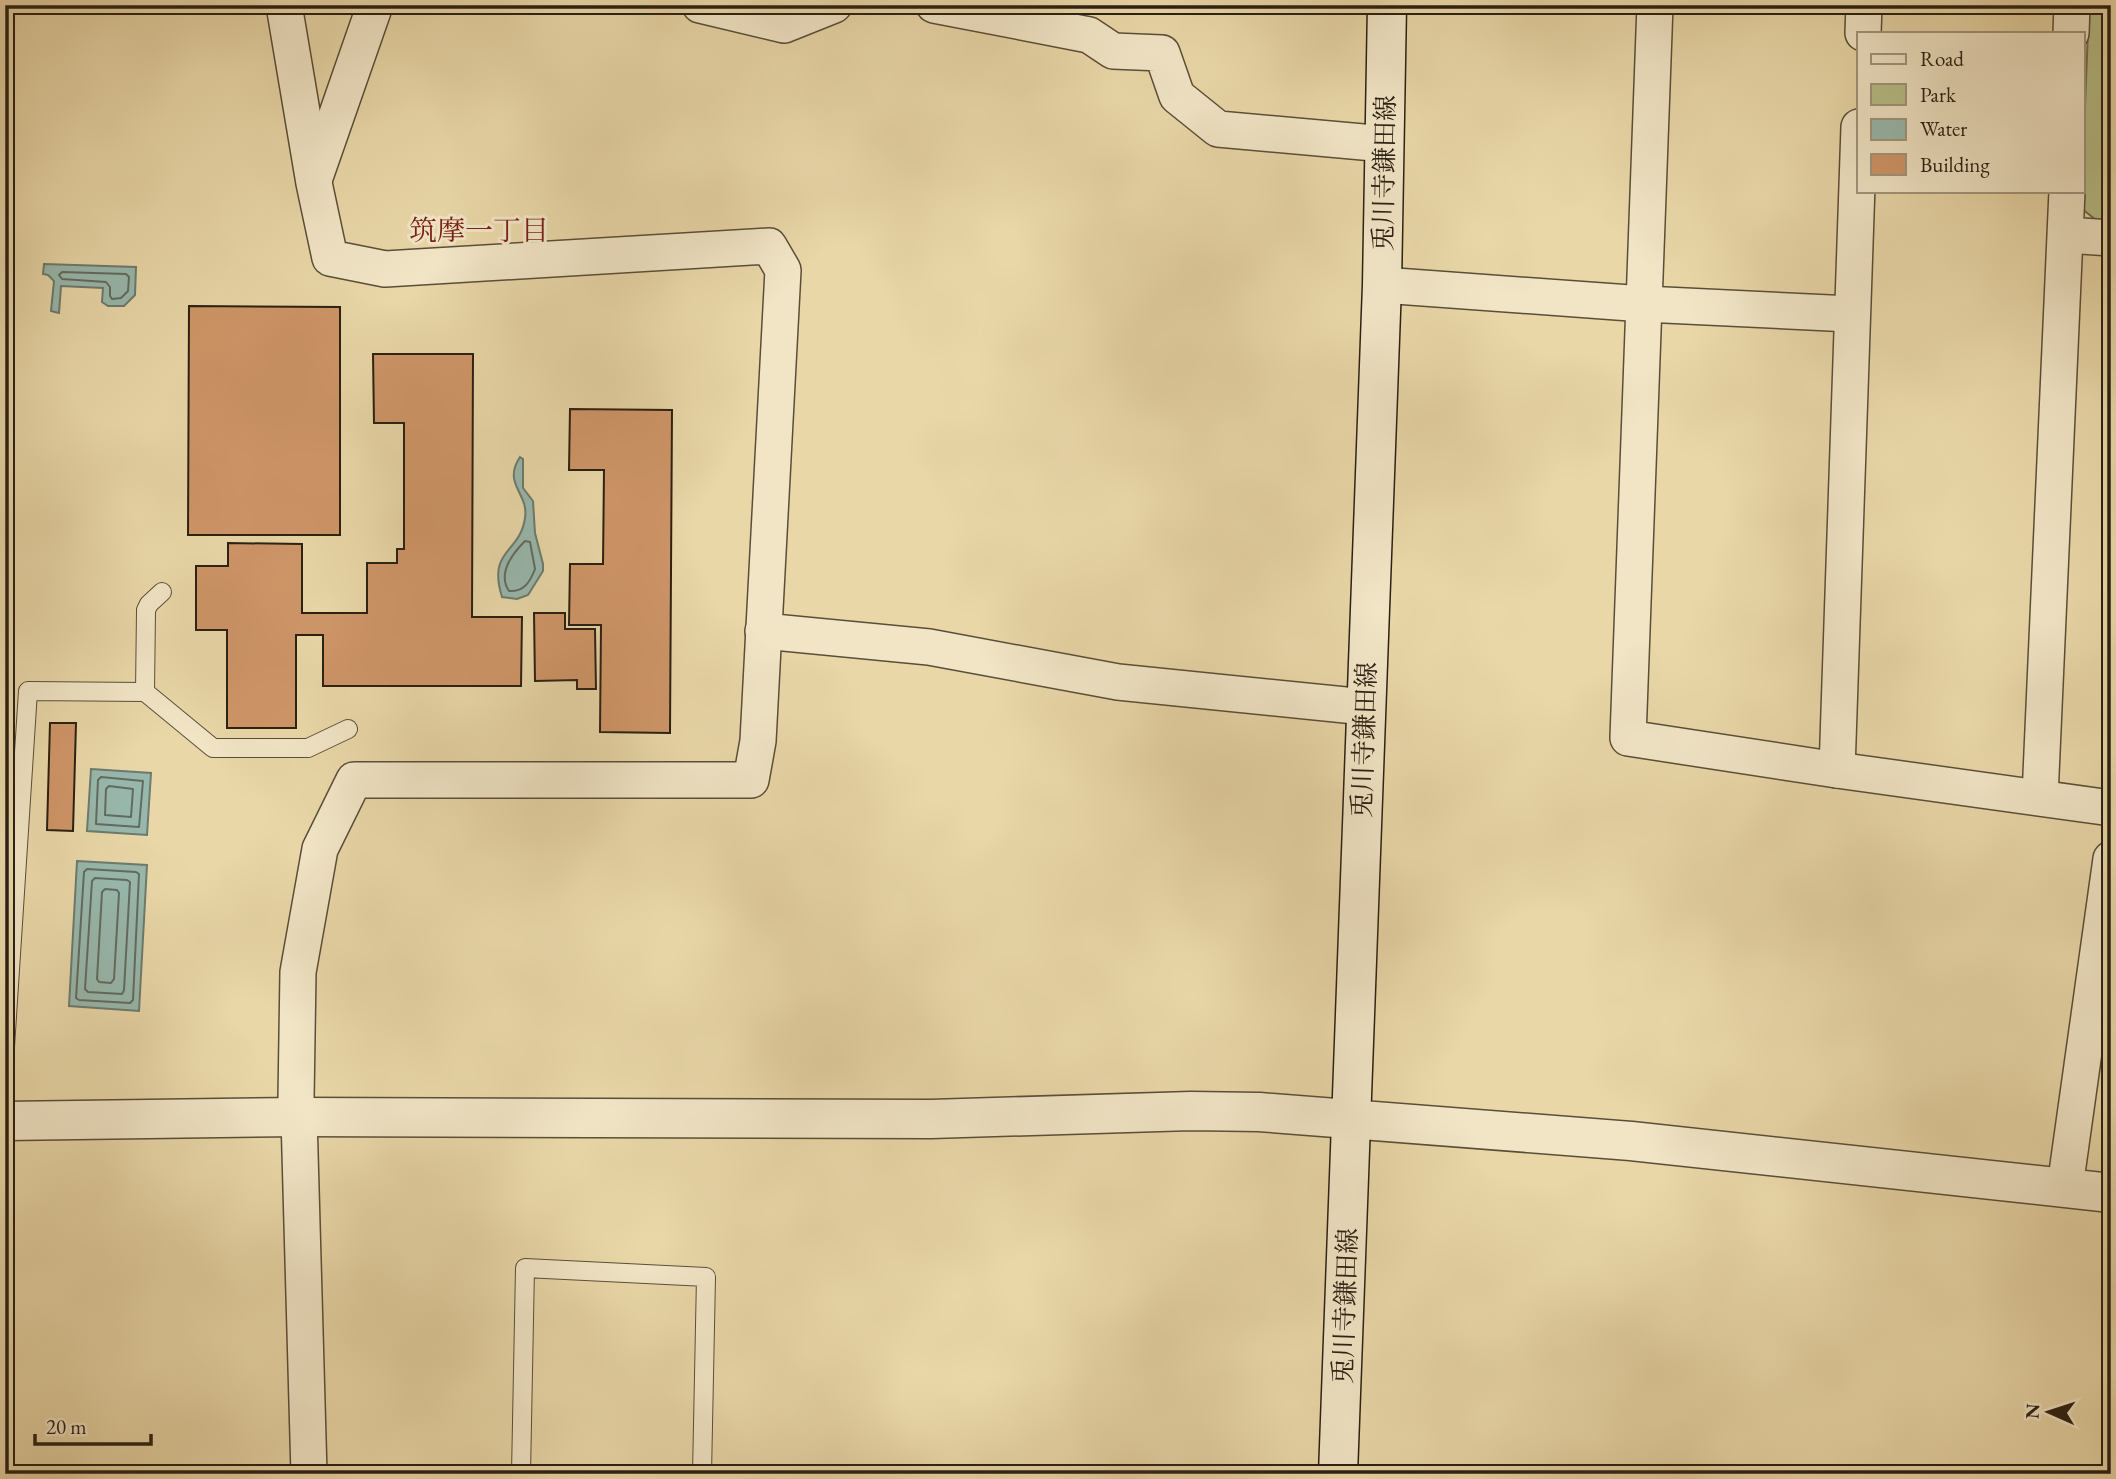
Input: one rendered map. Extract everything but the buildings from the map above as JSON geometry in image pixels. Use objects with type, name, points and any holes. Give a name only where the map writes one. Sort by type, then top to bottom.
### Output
[{"type":"street","points":[[284,5],[313,183],[330,258],[385,269],[769,246],[783,270],[758,741],[751,780],[354,780],[320,849],[298,972],[296,1099],[299,1117],[309,1474]]},
{"type":"street","points":[[313,183],[375,5]]},
{"type":"street","points":[[699,5],[784,25],[834,5]]},
{"type":"street","points":[[934,5],[1089,35],[1113,51],[1162,53],[1178,96],[1218,129],[1385,144]]},
{"type":"street","name":"兎川寺鎌田線","points":[[1339,1474],[1382,285],[1387,5]]},
{"type":"street","points":[[1655,5],[1628,738],[2111,808]]},
{"type":"street","points":[[1863,32],[1864,5]]},
{"type":"street","points":[[2071,32],[2072,5]]},
{"type":"street","points":[[1837,770],[1857,174]]},
{"type":"street","points":[[2040,797],[2067,192]]},
{"type":"street","points":[[2066,235],[2111,238]]},
{"type":"street","points":[[1382,285],[1644,304],[1851,314]]},
{"type":"street","points":[[763,631],[929,647],[1118,682],[1365,707]]},
{"type":"street","points":[[2065,1187],[2111,859]]},
{"type":"street","points":[[5,1121],[299,1117],[931,1119],[1191,1111],[1259,1112],[1631,1141],[2111,1193]]},
{"type":"lane","points":[[145,692],[146,610],[162,592]]},
{"type":"lane","points":[[5,1047],[29,691],[145,692],[213,748],[308,748],[348,729]]},
{"type":"lane","points":[[521,1474],[525,1268],[706,1277],[702,1474]]},
{"type":"green space","points":[[2089,5],[2111,5],[2111,221],[2096,220],[2081,208],[2082,192],[2084,192]]},
{"type":"green space","points":[[5,394],[11,395],[5,608]]},
{"type":"water","points":[[44,264],[136,267],[135,295],[124,306],[108,306],[102,302],[103,288],[61,286],[59,313],[51,311],[54,281],[43,274]]},
{"type":"water","points":[[520,457],[523,459],[523,488],[533,501],[535,533],[543,571],[528,595],[517,599],[502,597],[498,581],[501,560],[517,539],[525,518],[525,509],[514,474]]},
{"type":"water","points":[[91,769],[151,773],[147,835],[87,831]]},
{"type":"water","points":[[77,861],[147,865],[139,1011],[69,1006]]},
{"type":"district","name":"筑摩一丁目","points":[[479,230]]}]
